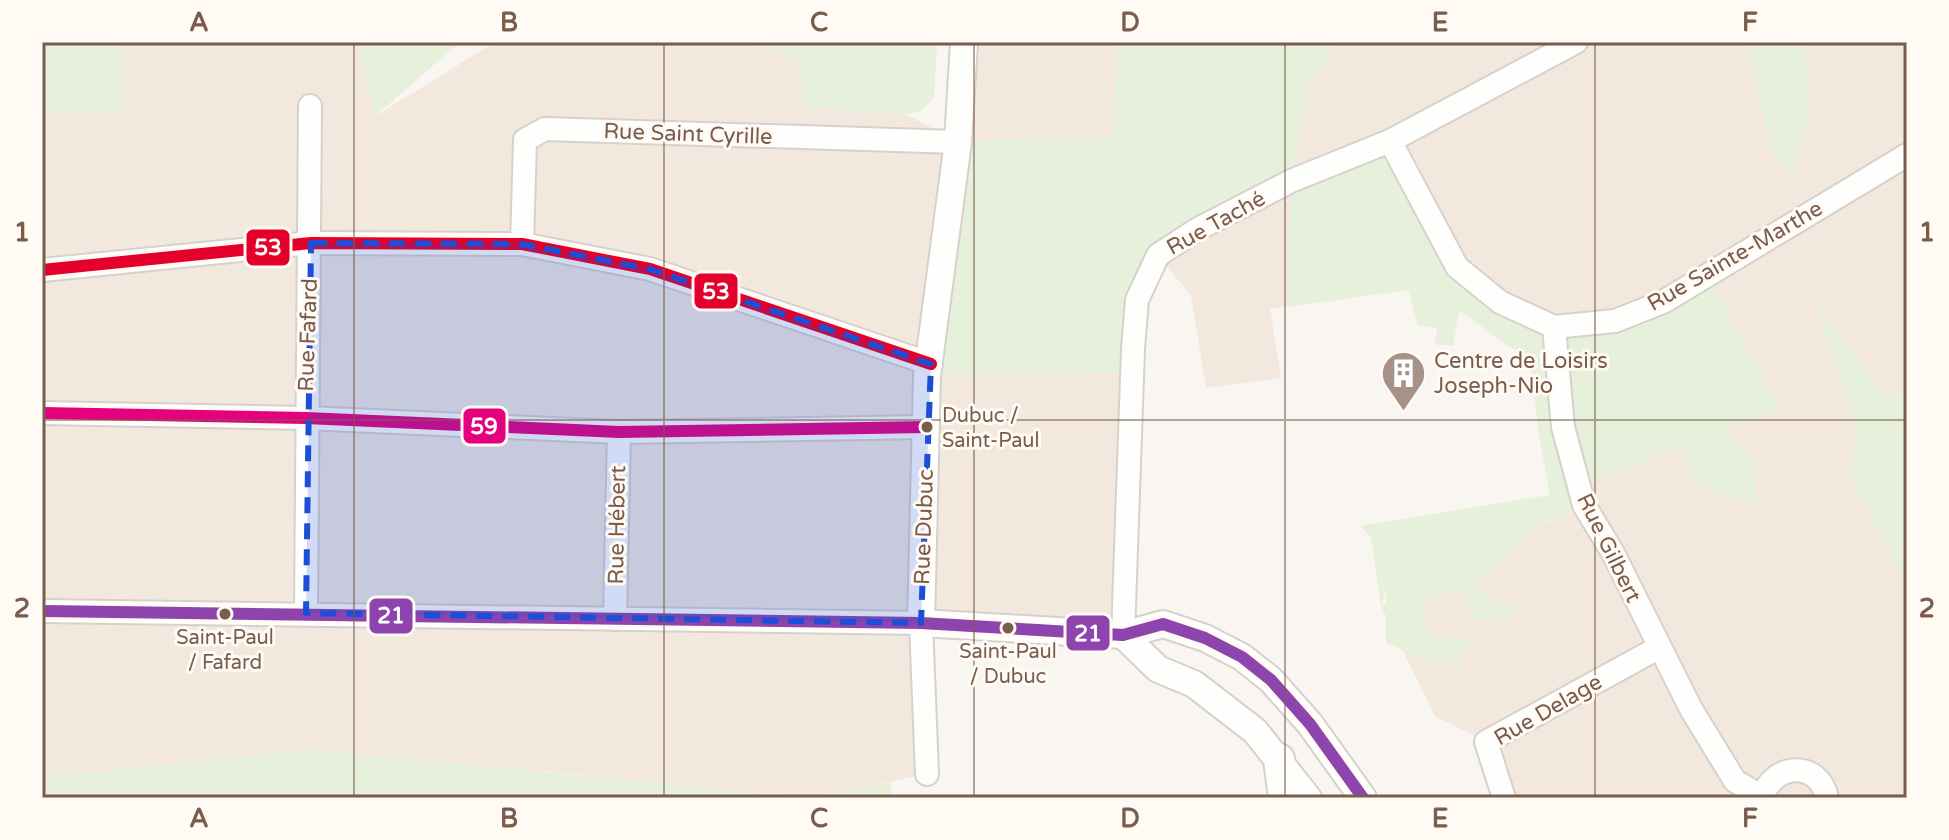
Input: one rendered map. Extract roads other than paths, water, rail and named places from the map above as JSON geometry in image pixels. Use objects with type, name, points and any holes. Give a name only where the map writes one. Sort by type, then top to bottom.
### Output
[{"type":"main road","points":[[1279,759],[1284,798]]},
{"type":"street","name":"Rue Dubuc","points":[[927,774],[921,623],[927,376],[958,142],[964,42]]},
{"type":"street","name":"Rue Taché","points":[[1123,635],[1137,300],[1158,255],[1198,229],[1291,181],[1390,141],[1576,42]]},
{"type":"street","name":"Rue Fafard","points":[[306,613],[306,418],[311,243],[307,137],[310,106]]},
{"type":"street","name":"Rue Saint Cyrille","points":[[522,244],[525,140],[545,129],[958,142]]},
{"type":"street","points":[[1390,141],[1457,267],[1500,302],[1554,327]]},
{"type":"street","name":"Rue Sainte-Marthe","points":[[1554,327],[1615,321],[1663,302],[1907,155]]},
{"type":"street","points":[[42,270],[311,243],[522,244],[650,269],[931,364]]},
{"type":"street","name":"Rue Gilbert","points":[[1554,327],[1563,427],[1584,505],[1613,553],[1658,648],[1735,781],[1762,797],[1773,777],[1793,769],[1813,775],[1821,782],[1827,798]]},
{"type":"street","points":[[42,413],[306,418],[619,432],[927,427]]},
{"type":"street","name":"Rue Hébert","points":[[615,619],[619,432]]},
{"type":"street","points":[[42,611],[921,623],[1123,635],[1163,624],[1205,638],[1242,657],[1271,680],[1310,724],[1363,798]]},
{"type":"street","points":[[1123,635],[1158,669],[1194,684],[1255,731],[1308,798]]},
{"type":"street","name":"Rue Delage","points":[[1504,798],[1486,742],[1658,648]]},
{"type":"place","name":"Centre de Loisirs Joseph-Nio","points":[[1403,413]]},
{"type":"place","name":"Dubuc / Saint-Paul","points":[[927,427]]},
{"type":"place","name":"Saint-Paul / Fafard","points":[[225,614]]},
{"type":"place","name":"Saint-Paul / Dubuc","points":[[1008,628]]}]
